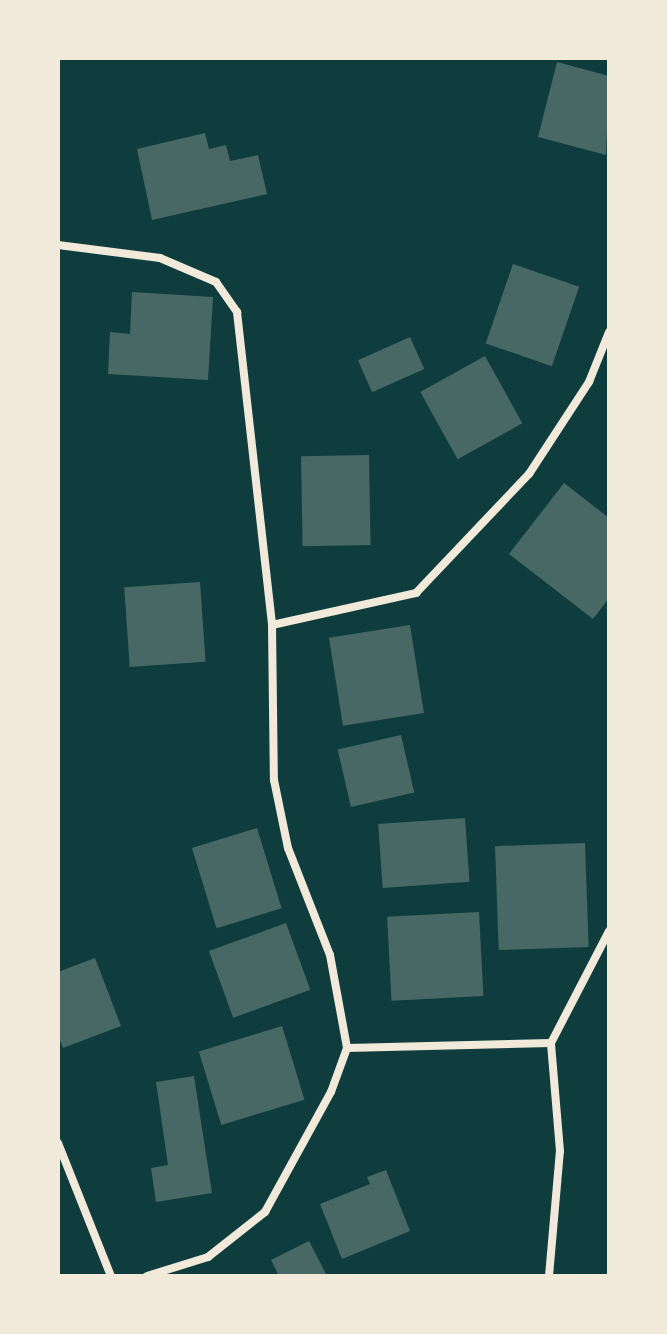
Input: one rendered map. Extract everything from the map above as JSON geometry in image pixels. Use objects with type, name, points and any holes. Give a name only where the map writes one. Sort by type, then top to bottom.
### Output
[{"type":"street","points":[[58,245],[160,258],[216,282],[237,312],[272,625],[274,780],[288,848],[330,955],[347,1048],[331,1092],[265,1212],[208,1257],[147,1276]]},
{"type":"street","points":[[272,625],[416,593],[529,474],[589,382],[609,332]]},
{"type":"street","points":[[549,1276],[560,1151],[551,1043],[609,931]]},
{"type":"street","points":[[347,1048],[551,1043]]},
{"type":"street","points":[[58,1143],[111,1276]]},
{"type":"building","points":[[557,62],[609,76],[606,155],[538,137]]},
{"type":"building","points":[[205,133],[209,149],[226,145],[230,161],[258,155],[267,194],[152,220],[137,149]]},
{"type":"building","points":[[513,264],[579,287],[552,366],[486,343]]},
{"type":"building","points":[[132,292],[213,297],[208,380],[108,374],[110,332],[130,334]]},
{"type":"building","points":[[410,337],[424,369],[372,392],[358,360]]},
{"type":"building","points":[[485,356],[522,423],[458,459],[420,392]]},
{"type":"building","points":[[369,455],[371,545],[303,546],[301,456]]},
{"type":"building","points":[[564,483],[609,518],[609,598],[593,619],[509,554]]},
{"type":"building","points":[[200,582],[206,662],[130,667],[124,587]]},
{"type":"building","points":[[410,625],[424,713],[343,726],[329,638]]},
{"type":"building","points":[[401,735],[414,792],[351,807],[338,750]]},
{"type":"building","points":[[465,818],[469,882],[383,888],[378,824]]},
{"type":"building","points":[[257,828],[282,908],[217,928],[192,848]]},
{"type":"building","points":[[585,843],[589,947],[499,950],[495,846]]},
{"type":"building","points":[[479,912],[483,996],[392,1001],[387,917]]},
{"type":"building","points":[[286,923],[310,990],[233,1018],[209,951]]},
{"type":"building","points":[[95,958],[121,1026],[63,1048],[58,1035],[58,972]]},
{"type":"building","points":[[282,1026],[305,1100],[221,1125],[199,1051]]},
{"type":"building","points":[[194,1076],[212,1193],[156,1202],[151,1168],[168,1165],[156,1082]]},
{"type":"building","points":[[386,1170],[410,1231],[342,1259],[320,1204],[370,1184],[367,1177]]},
{"type":"building","points":[[309,1241],[327,1276],[279,1276],[271,1260]]}]
